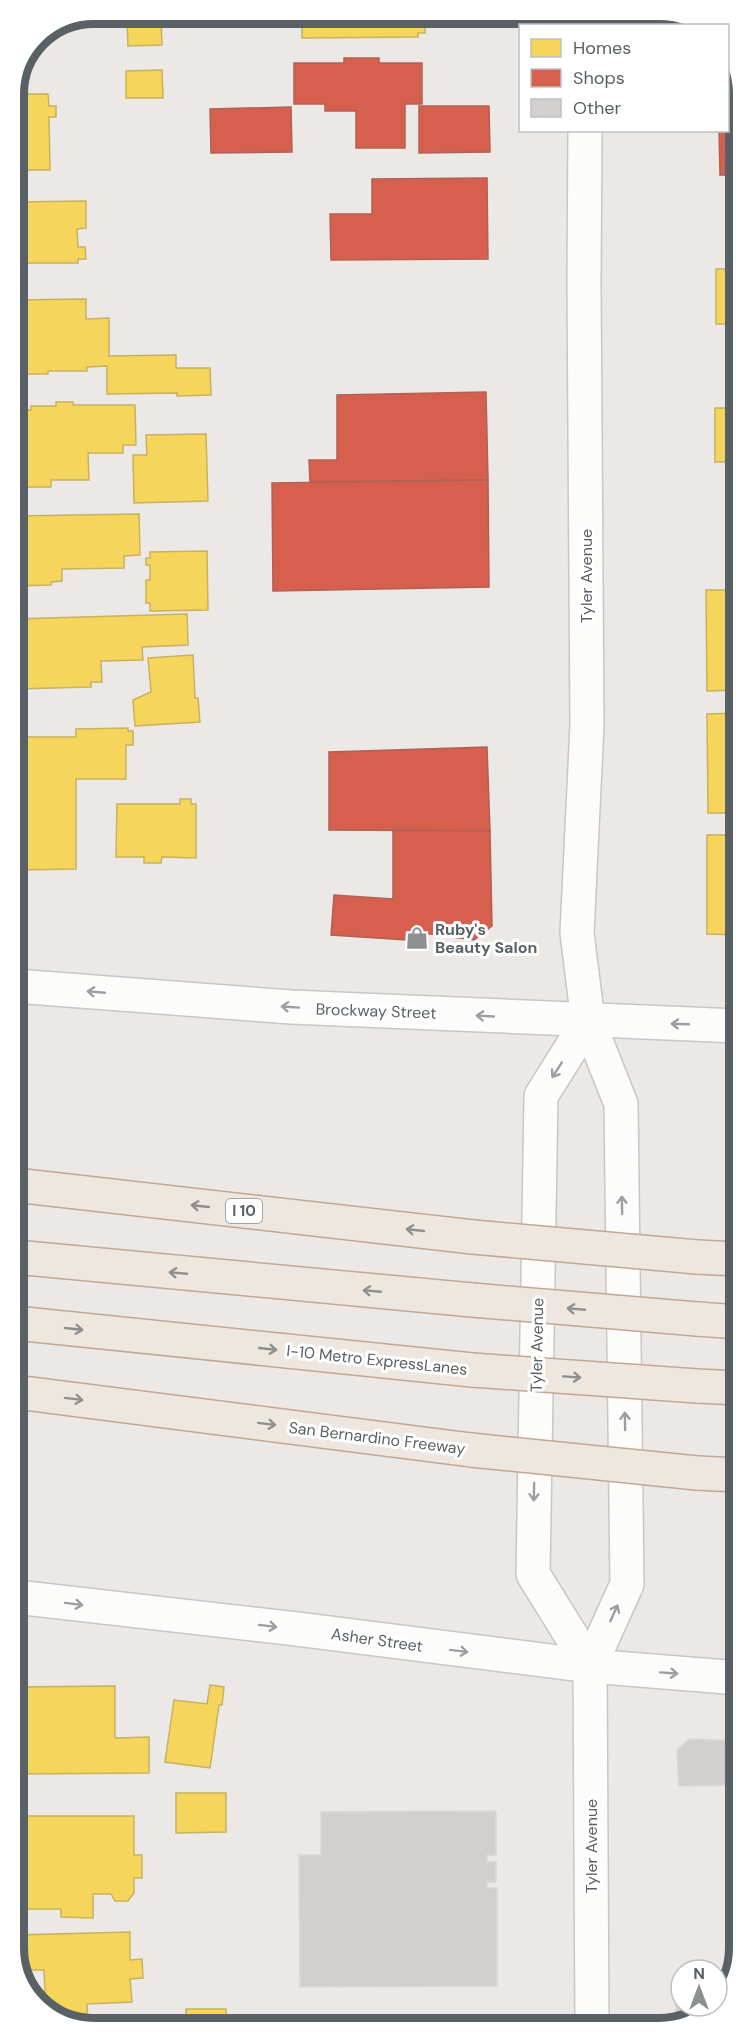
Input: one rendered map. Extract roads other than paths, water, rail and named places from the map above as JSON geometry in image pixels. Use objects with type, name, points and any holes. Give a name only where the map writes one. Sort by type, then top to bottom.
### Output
[{"type":"highway","name":"I 10","points":[[24,1186],[473,1237],[729,1259]]},
{"type":"highway","points":[[24,1258],[472,1300],[729,1321]]},
{"type":"highway","name":"I-10 Metro ExpressLanes","points":[[24,1324],[472,1370],[729,1388]]},
{"type":"highway","name":"San Bernardino Freeway","points":[[24,1393],[471,1450],[729,1475]]},
{"type":"street","name":"Tyler Avenue","points":[[585,132],[587,725],[577,933],[588,1021],[621,1104],[627,1584],[590,1666],[592,2018]]},
{"type":"street","name":"Brockway Street","points":[[24,987],[291,1007],[729,1026]]},
{"type":"street","name":"Tyler Avenue","points":[[588,1021],[541,1096],[533,1574],[590,1666]]},
{"type":"street","name":"Asher Street","points":[[24,1598],[590,1666],[729,1677]]},
{"type":"place","name":"Ruby's Beauty Salon","points":[[417,938]]}]
